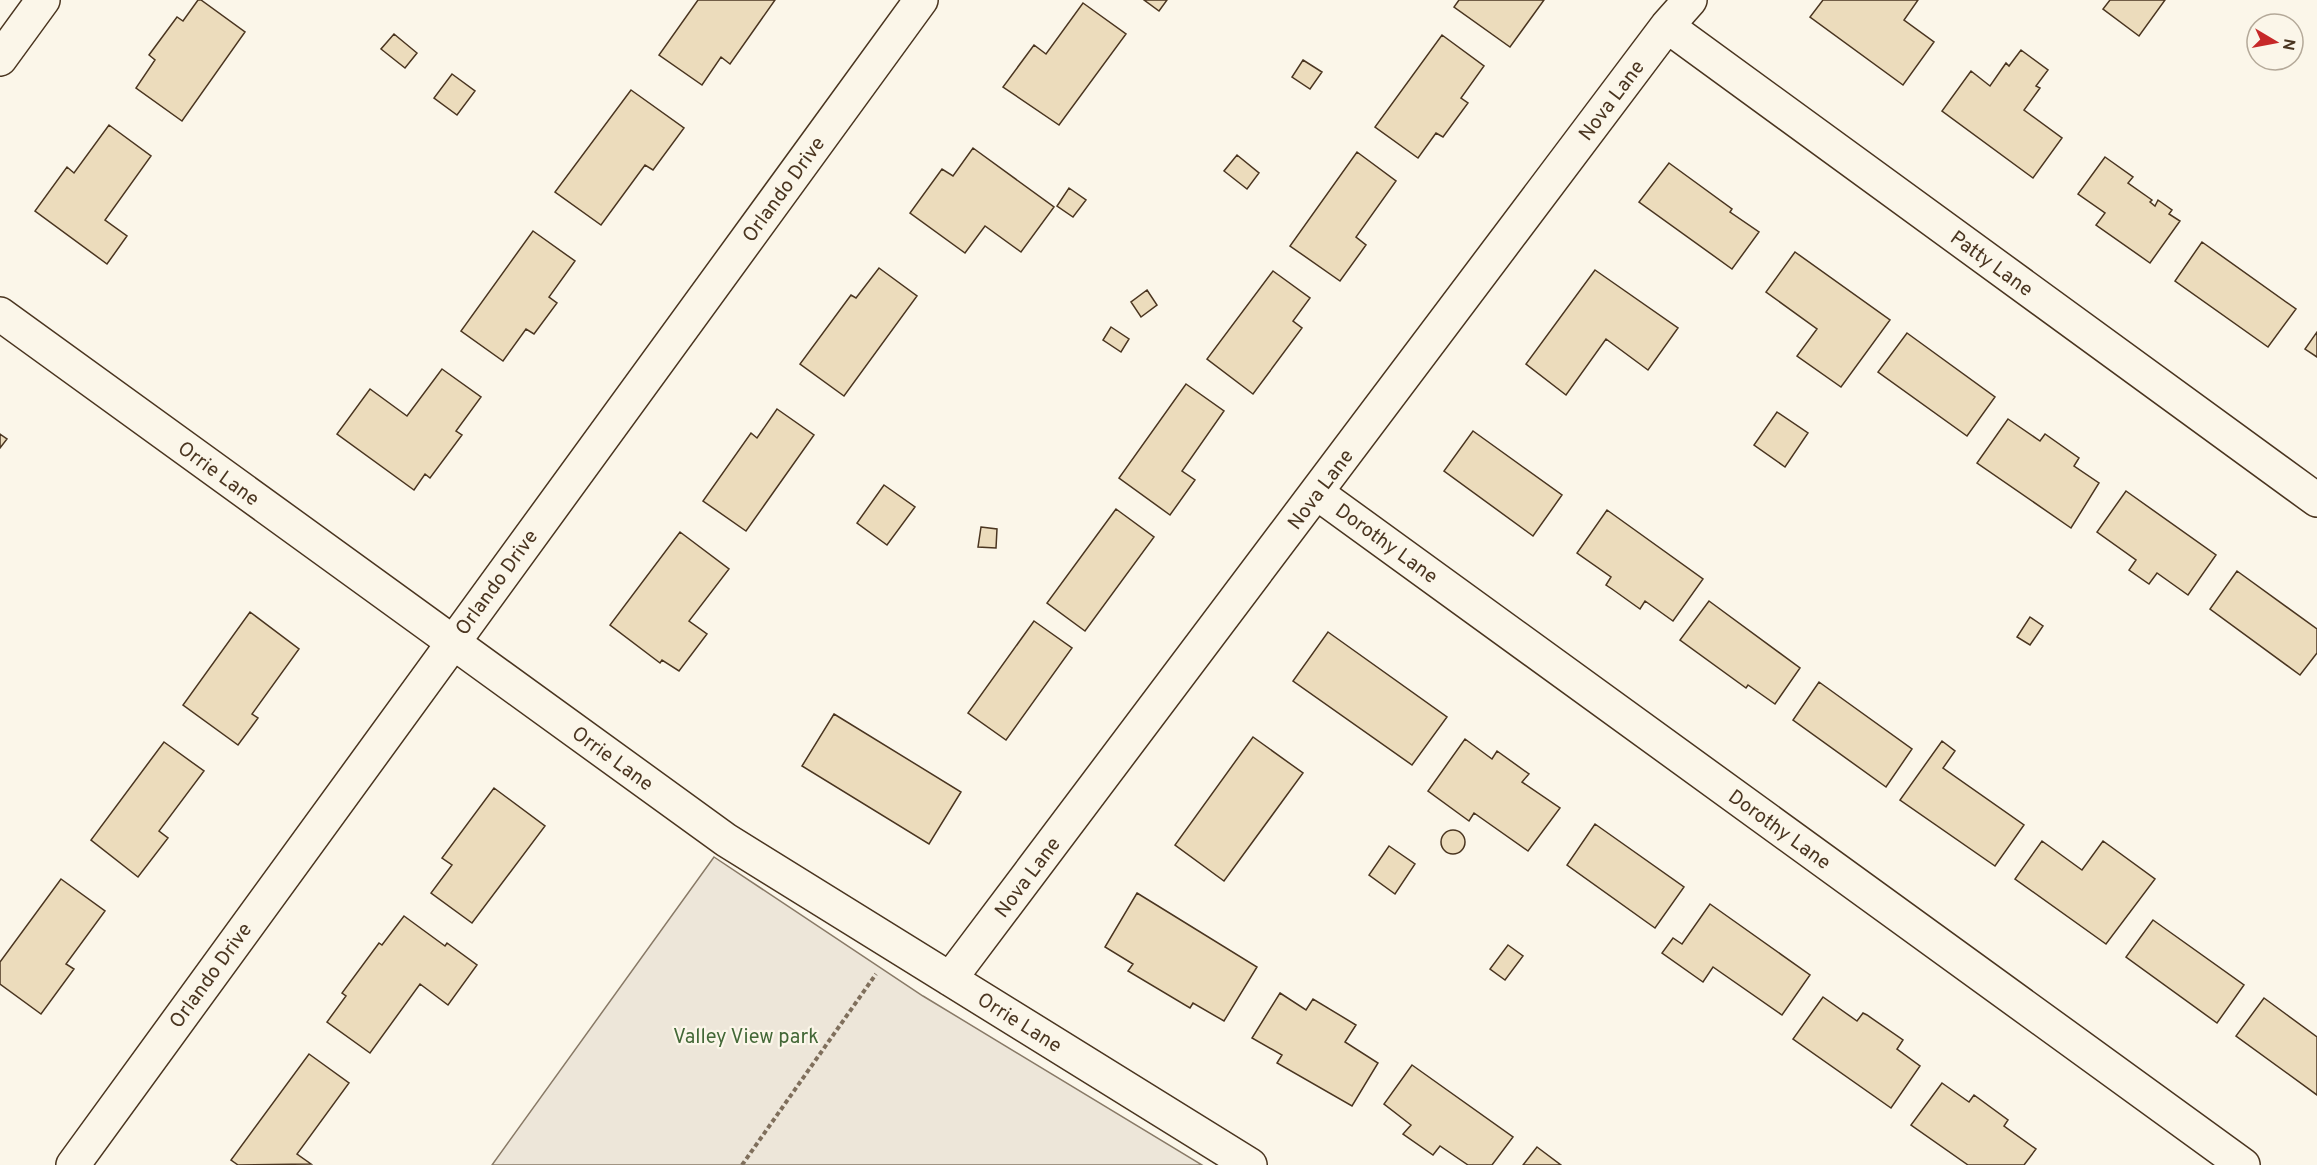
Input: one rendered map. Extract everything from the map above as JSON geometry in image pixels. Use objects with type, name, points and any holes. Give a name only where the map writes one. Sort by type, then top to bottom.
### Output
[{"type":"street","points":[[0,59],[43,0]]},
{"type":"street","name":"Orlando Drive","points":[[73,1165],[452,641],[921,0]]},
{"type":"street","name":"Nova Lane","points":[[950,979],[1667,26],[1690,0]]},
{"type":"street","name":"Patty Lane","points":[[1667,26],[2317,500]]},
{"type":"street","name":"Orrie Lane","points":[[0,314],[726,840],[1250,1165]]},
{"type":"street","name":"Dorothy Lane","points":[[1317,493],[2243,1165]]},
{"type":"path","points":[[742,1165],[896,945]]},
{"type":"green space","name":"Valley View park","points":[[714,857],[923,996],[1202,1165],[492,1165]]},
{"type":"building","points":[[198,0],[245,32],[182,121],[136,88],[155,60],[149,55],[177,17],[183,21]]},
{"type":"building","points":[[698,0],[775,0],[730,64],[721,57],[702,85],[659,55]]},
{"type":"building","points":[[1144,0],[1167,0],[1159,11]]},
{"type":"building","points":[[1459,0],[1544,0],[1510,47],[1454,7]]},
{"type":"building","points":[[1823,0],[1918,0],[1904,20],[1934,42],[1903,85],[1810,17]]},
{"type":"building","points":[[2110,0],[2165,0],[2139,36],[2103,9]]},
{"type":"building","points":[[1083,3],[1126,34],[1059,125],[1003,87],[1034,45],[1046,54]]},
{"type":"building","points":[[394,34],[417,53],[405,68],[381,49]]},
{"type":"building","points":[[1442,35],[1484,66],[1461,98],[1468,103],[1443,137],[1436,133],[1418,158],[1375,127]]},
{"type":"building","points":[[2021,50],[2048,70],[2036,86],[2040,88],[2024,110],[2062,138],[2033,178],[1942,111],[1971,71],[1990,86],[2006,63],[2009,66]]},
{"type":"building","points":[[1303,60],[1322,72],[1310,89],[1292,77]]},
{"type":"building","points":[[452,74],[475,91],[457,115],[434,98]]},
{"type":"building","points":[[631,90],[684,128],[653,170],[645,165],[601,225],[555,192]]},
{"type":"building","points":[[109,125],[151,156],[105,220],[127,236],[107,264],[35,211],[67,167],[74,173]]},
{"type":"building","points":[[973,148],[1054,207],[1021,252],[985,226],[965,253],[910,213],[942,169],[953,176]]},
{"type":"building","points":[[1357,152],[1396,181],[1356,237],[1366,245],[1340,281],[1290,246]]},
{"type":"building","points":[[1237,155],[1259,173],[1247,189],[1224,171]]},
{"type":"building","points":[[2105,157],[2133,177],[2128,183],[2152,200],[2150,202],[2155,206],[2158,200],[2172,210],[2169,214],[2180,221],[2150,263],[2096,225],[2105,213],[2078,194]]},
{"type":"building","points":[[1669,163],[1732,209],[1730,212],[1759,232],[1732,269],[1639,202]]},
{"type":"building","points":[[1069,188],[1086,200],[1073,217],[1057,206]]},
{"type":"building","points":[[533,231],[575,261],[549,297],[557,303],[534,334],[526,329],[503,361],[461,331]]},
{"type":"building","points":[[2202,242],[2296,309],[2268,347],[2175,281]]},
{"type":"building","points":[[1795,252],[1890,320],[1841,387],[1797,356],[1817,329],[1766,292]]},
{"type":"building","points":[[879,268],[917,296],[844,396],[800,364],[851,295],[856,298]]},
{"type":"building","points":[[1595,270],[1678,328],[1648,370],[1606,339],[1566,395],[1526,364]]},
{"type":"building","points":[[1273,271],[1310,298],[1293,321],[1302,328],[1253,394],[1207,359]]},
{"type":"building","points":[[1147,290],[1157,305],[1141,317],[1131,302]]},
{"type":"building","points":[[1111,327],[1129,339],[1121,352],[1103,340]]},
{"type":"building","points":[[2317,332],[2317,357],[2305,349]]},
{"type":"building","points":[[1907,333],[1995,397],[1967,436],[1878,372]]},
{"type":"building","points":[[442,369],[481,397],[456,431],[462,435],[430,478],[425,474],[414,490],[337,434],[370,389],[407,416]]},
{"type":"building","points":[[1186,384],[1224,411],[1182,471],[1195,480],[1170,515],[1119,478]]},
{"type":"building","points":[[777,409],[814,435],[746,531],[703,501],[751,433],[757,438]]},
{"type":"building","points":[[1777,412],[1808,433],[1785,467],[1754,445]]},
{"type":"building","points":[[2008,419],[2040,441],[2045,434],[2079,458],[2074,466],[2099,483],[2071,528],[1977,463]]},
{"type":"building","points":[[1473,431],[1562,495],[1533,536],[1444,471]]},
{"type":"building","points":[[0,434],[7,439],[0,448]]},
{"type":"building","points":[[884,485],[915,507],[887,545],[857,523]]},
{"type":"building","points":[[2126,491],[2216,555],[2188,595],[2157,573],[2149,584],[2129,570],[2136,560],[2097,532]]},
{"type":"building","points":[[1116,509],[1154,537],[1085,631],[1047,603]]},
{"type":"building","points":[[1607,510],[1703,579],[1673,621],[1645,601],[1640,609],[1606,585],[1611,577],[1577,553]]},
{"type":"building","points":[[981,527],[997,529],[996,548],[978,547]]},
{"type":"building","points":[[680,532],[729,569],[689,621],[707,634],[679,671],[662,660],[660,663],[610,625]]},
{"type":"building","points":[[2237,571],[2317,629],[2317,653],[2300,675],[2210,609]]},
{"type":"building","points":[[1709,601],[1800,668],[1775,704],[1748,685],[1746,688],[1680,640]]},
{"type":"building","points":[[250,612],[299,649],[252,714],[258,718],[238,745],[183,705]]},
{"type":"building","points":[[2030,617],[2043,626],[2030,645],[2017,637]]},
{"type":"building","points":[[1034,621],[1072,648],[1006,740],[968,713]]},
{"type":"building","points":[[1328,632],[1447,717],[1412,765],[1293,681]]},
{"type":"building","points":[[1819,682],[1912,749],[1886,787],[1793,720]]},
{"type":"building","points":[[834,714],[961,792],[929,844],[802,766]]},
{"type":"building","points":[[1253,737],[1303,773],[1224,881],[1175,845]]},
{"type":"building","points":[[1465,739],[1492,759],[1497,751],[1529,774],[1522,782],[1560,808],[1528,851],[1474,813],[1469,821],[1428,791]]},
{"type":"building","points":[[1942,741],[1955,751],[1943,768],[2024,825],[1995,866],[1900,800]]},
{"type":"building","points":[[164,742],[204,771],[159,831],[168,838],[138,877],[91,840]]},
{"type":"building","points":[[494,788],[545,826],[472,923],[431,893],[452,865],[442,858]]},
{"type":"building","points":[[1595,824],[1684,887],[1655,928],[1567,865]]},
{"type":"building","points":[[1453,830],[1462,833],[1465,842],[1462,851],[1453,854],[1444,851],[1441,842],[1444,833]]},
{"type":"building","points":[[2042,841],[2082,870],[2103,841],[2155,879],[2106,944],[2015,879]]},
{"type":"building","points":[[1389,846],[1415,864],[1395,894],[1369,875]]},
{"type":"building","points":[[61,879],[105,911],[66,964],[74,969],[41,1014],[0,984],[0,962]]},
{"type":"building","points":[[1137,893],[1257,967],[1224,1021],[1193,1003],[1190,1008],[1128,971],[1133,964],[1105,947]]},
{"type":"building","points":[[1710,904],[1810,975],[1782,1015],[1713,967],[1703,982],[1662,953],[1673,938],[1682,944]]},
{"type":"building","points":[[404,916],[445,946],[447,943],[477,965],[448,1005],[420,984],[370,1053],[327,1022],[346,996],[342,993],[379,943],[382,945]]},
{"type":"building","points":[[2153,920],[2244,985],[2217,1023],[2126,957]]},
{"type":"building","points":[[1508,945],[1523,956],[1505,980],[1490,969]]},
{"type":"building","points":[[1280,993],[1306,1010],[1313,999],[1356,1025],[1345,1042],[1378,1063],[1352,1106],[1277,1063],[1282,1055],[1252,1038]]},
{"type":"building","points":[[1823,997],[1857,1021],[1863,1013],[1903,1040],[1897,1049],[1920,1066],[1891,1108],[1793,1039]]},
{"type":"building","points":[[2264,998],[2317,1037],[2317,1095],[2236,1036]]},
{"type":"building","points":[[309,1054],[349,1083],[297,1154],[311,1164],[238,1165],[231,1160]]},
{"type":"building","points":[[1412,1065],[1513,1137],[1492,1165],[1468,1165],[1440,1146],[1433,1155],[1403,1134],[1411,1125],[1384,1104]]},
{"type":"building","points":[[1942,1083],[1969,1102],[1974,1095],[2008,1120],[2004,1126],[2036,1149],[2024,1165],[1968,1165],[1911,1125]]},
{"type":"building","points":[[1537,1147],[1561,1165],[1523,1165]]}]
